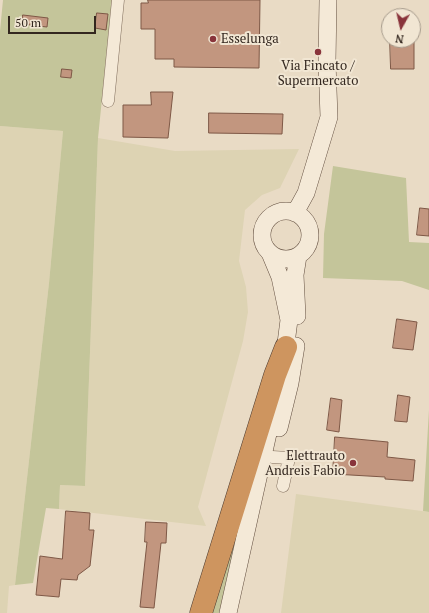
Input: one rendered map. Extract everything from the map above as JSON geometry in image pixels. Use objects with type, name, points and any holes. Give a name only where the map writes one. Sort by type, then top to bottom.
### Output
[{"type":"highway","points":[[201,613],[273,383],[286,347]]},
{"type":"main road","points":[[295,213],[306,193],[329,117],[327,62],[328,0]]},
{"type":"main road","points":[[228,613],[286,347],[290,320],[280,277],[262,236],[266,223],[274,215],[281,212],[295,213],[306,222],[310,233],[306,248],[298,256],[284,259],[270,253]]},
{"type":"main road","points":[[237,613],[290,383],[295,349],[297,308],[295,275],[298,256]]},
{"type":"street","points":[[108,101],[118,0]]},
{"type":"street","points":[[272,457],[289,458],[283,486]]},
{"type":"shaded area","points":[[0,126],[63,131],[49,283],[15,585],[9,586],[7,613],[0,613]]},
{"type":"shaded area","points":[[98,138],[175,151],[299,149],[280,188],[262,195],[245,210],[239,261],[246,287],[248,312],[243,341],[198,507],[206,526],[59,509],[60,485],[85,486]]},
{"type":"shaded area","points":[[296,494],[429,512],[429,613],[281,613]]},
{"type":"green space","points":[[3,0],[112,0],[98,138],[85,486],[60,485],[59,509],[46,508],[33,583],[15,585],[49,283],[63,131],[0,126],[0,31]]},
{"type":"green space","points":[[333,166],[406,178],[409,242],[429,243],[429,290],[402,281],[323,278],[324,234]]},
{"type":"green space","points":[[429,410],[429,512],[423,511]]},
{"type":"green space","points":[[249,482],[219,613],[206,613]]},
{"type":"building","name":"Esselunga","points":[[148,0],[260,0],[259,68],[174,67],[174,59],[155,59],[155,29],[141,29],[141,3],[148,3]]},
{"type":"building","points":[[97,13],[108,14],[106,30],[95,28]]},
{"type":"building","points":[[23,15],[48,18],[47,27],[22,24]]},
{"type":"building","points":[[390,48],[414,48],[414,69],[391,69]]},
{"type":"building","points":[[62,69],[72,70],[71,78],[61,77]]},
{"type":"building","points":[[151,92],[173,92],[168,138],[123,137],[123,105],[151,105]]},
{"type":"building","points":[[209,113],[283,114],[282,134],[209,133]]},
{"type":"building","points":[[420,208],[429,209],[429,236],[417,235]]},
{"type":"building","points":[[397,319],[417,322],[413,350],[393,348]]},
{"type":"building","points":[[398,395],[410,397],[407,422],[395,421]]},
{"type":"building","points":[[331,398],[342,400],[339,432],[327,430]]},
{"type":"building","name":"Elettrauto Andreis Fabio","points":[[335,437],[388,442],[387,457],[415,460],[413,481],[385,479],[385,477],[333,474]]},
{"type":"building","points":[[66,511],[90,513],[89,530],[94,530],[90,566],[78,575],[77,580],[61,579],[59,597],[36,595],[40,556],[62,559]]},
{"type":"building","points":[[146,522],[167,523],[166,543],[161,543],[154,608],[140,607],[147,542],[145,542]]},
{"type":"place","name":"Esselunga","points":[[213,39]]},
{"type":"place","name":"Via Fincato / Supermercato","points":[[318,52]]},
{"type":"place","name":"Elettrauto Andreis Fabio","points":[[353,463]]}]
